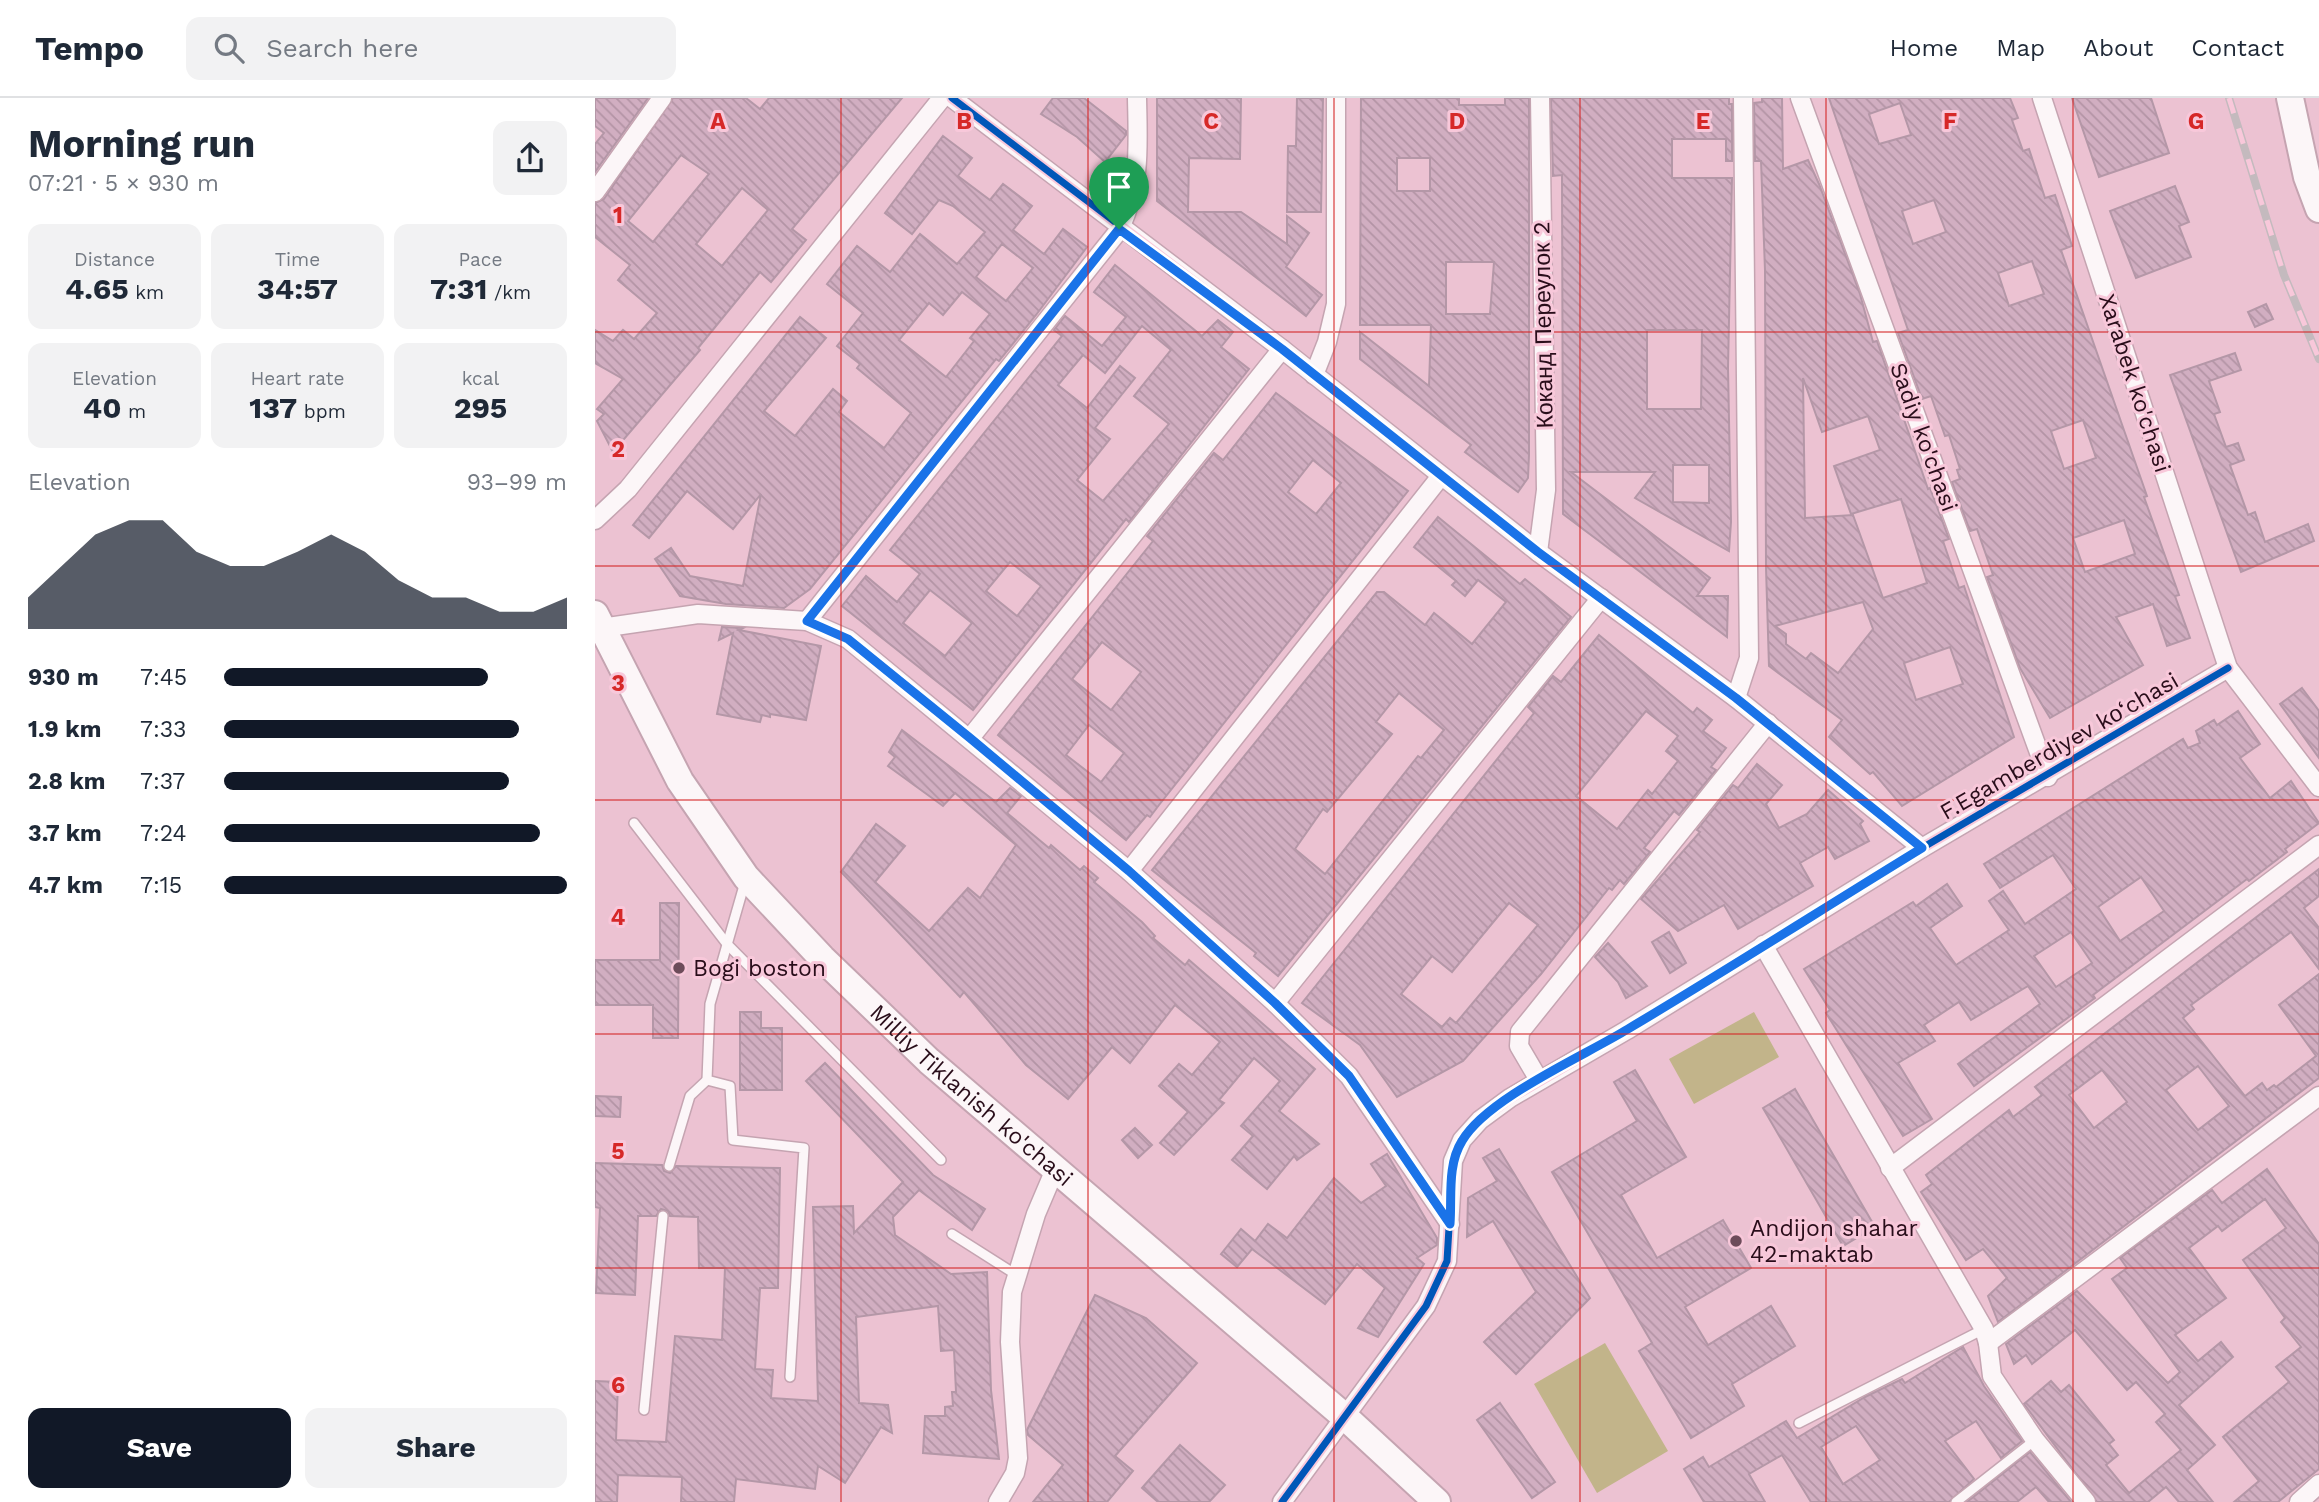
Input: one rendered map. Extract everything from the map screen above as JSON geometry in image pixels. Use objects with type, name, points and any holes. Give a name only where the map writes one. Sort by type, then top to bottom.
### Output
[{"type":"main road","points":[[2290,98],[2307,177],[2319,209]]},
{"type":"main road","name":"Milliy Tiklanish ko'chasi","points":[[598,621],[680,781],[746,877],[821,958],[929,1061],[1345,1417],[1437,1502]]},
{"type":"street","points":[[595,192],[662,98]]},
{"type":"street","points":[[595,520],[628,489],[942,98]]},
{"type":"street","points":[[952,98],[1119,229],[1282,349],[1538,552],[1736,698],[1922,848]]},
{"type":"street","points":[[807,621],[1119,229],[1134,196],[1137,180],[1137,98]]},
{"type":"street","points":[[1314,375],[1327,342],[1336,304],[1336,98]]},
{"type":"street","name":"Коканд Πереулок 2","points":[[1538,552],[1546,490],[1540,98]]},
{"type":"street","points":[[1736,698],[1749,658],[1744,98]]},
{"type":"street","name":"Sadiy ko'chasi","points":[[1800,98],[2048,777]]},
{"type":"street","name":"Xarabek ko'chasi","points":[[2042,98],[2228,668],[2319,787]]},
{"type":"street","points":[[970,738],[1282,349]]},
{"type":"street","points":[[1129,871],[1441,477]]},
{"type":"street","points":[[1275,1003],[1601,598]]},
{"type":"street","points":[[598,621],[698,614],[807,621],[848,639],[1129,871],[1275,1003],[1349,1076],[1450,1224]]},
{"type":"street","name":"F.Egamberdiyev kо‘chasi","points":[[1282,1502],[1426,1306],[1439,1283],[1447,1261],[1453,1161],[1462,1140],[1480,1120],[1539,1080],[1627,1030],[1922,848],[2048,777],[2228,668]]},
{"type":"street","points":[[1539,1080],[1519,1046],[1520,1032],[1768,723]]},
{"type":"street","points":[[1891,1168],[2319,845]]},
{"type":"street","points":[[1763,945],[1986,1336],[1992,1376],[2035,1440],[2086,1502]]},
{"type":"street","points":[[1986,1336],[2319,1096]]},
{"type":"street","points":[[998,1502],[1015,1473],[1018,1458],[1010,1342],[1015,1274],[1056,1167]]},
{"type":"street","points":[[2299,1502],[2319,1485]]},
{"type":"lane","points":[[634,823],[727,944],[941,1160]]},
{"type":"lane","points":[[669,1166],[690,1096],[707,1080],[710,1004],[746,877]]},
{"type":"lane","points":[[707,1080],[727,1082],[730,1086],[733,1140],[804,1148],[790,1377]]},
{"type":"lane","points":[[644,1410],[663,1216]]},
{"type":"lane","points":[[952,1234],[1015,1274]]},
{"type":"lane","points":[[1799,1423],[1986,1336]]},
{"type":"lane","points":[[1956,1502],[2035,1440]]},
{"type":"shaded area","points":[[1754,1012],[1779,1057],[1694,1104],[1669,1059]]},
{"type":"shaded area","points":[[1605,1343],[1668,1451],[1597,1493],[1534,1384]]},
{"type":"building","points":[[595,98],[648,98],[595,172],[595,144],[604,133],[595,126]]},
{"type":"building","points":[[673,98],[746,98],[760,109],[769,98],[902,98],[792,229],[806,240],[771,282],[760,272],[698,348],[700,350],[613,452],[597,421],[604,414],[597,409],[623,379],[595,363],[595,330],[613,341],[623,330],[634,339],[657,313],[618,280],[630,265],[595,237],[595,203],[604,199]],"holes":[[[681,155],[709,174],[653,242],[628,221]],[[742,188],[768,210],[722,266],[696,244]]]},
{"type":"building","points":[[1053,98],[1084,98],[1126,131],[1126,135],[1105,162],[1077,137],[1041,114]]},
{"type":"building","points":[[1157,98],[1241,98],[1240,159],[1189,158],[1188,212],[1241,212],[1287,244],[1287,216],[1309,233],[1286,267],[1322,295],[1306,316],[1157,201]]},
{"type":"building","points":[[1297,98],[1323,98],[1321,212],[1287,212],[1288,146],[1296,146]]},
{"type":"building","points":[[1361,98],[1459,98],[1459,105],[1505,105],[1505,98],[1529,98],[1529,455],[1528,478],[1518,492],[1465,452],[1471,445],[1360,359],[1360,332],[1429,386],[1431,325],[1360,325]],"holes":[[[1397,158],[1430,158],[1430,191],[1397,191]],[[1446,262],[1494,262],[1490,314],[1446,314]]]},
{"type":"building","points":[[1551,98],[1729,98],[1729,104],[1732,104],[1732,161],[1726,161],[1726,139],[1672,139],[1672,178],[1732,178],[1728,368],[1731,522],[1729,551],[1635,498],[1655,472],[1571,472],[1710,578],[1697,596],[1728,596],[1727,637],[1563,514],[1562,175],[1553,176]],"holes":[[[1647,330],[1702,330],[1701,409],[1647,409]],[[1673,465],[1709,465],[1709,503],[1673,502]]]},
{"type":"building","points":[[1762,98],[1782,98],[1783,169],[1808,160],[1819,184],[1860,294],[1873,342],[1877,341],[1928,489],[1930,488],[1949,539],[1943,541],[1959,588],[1964,586],[2014,737],[1902,806],[1873,772],[1870,774],[1829,737],[1842,720],[1769,666],[1765,270],[1761,161],[1755,161],[1754,103],[1762,102]],"holes":[[[1803,378],[1822,432],[1868,416],[1880,450],[1834,466],[1851,514],[1901,499],[1927,583],[1883,598],[1853,515],[1805,518]],[[1863,602],[1873,629],[1838,673],[1811,653],[1806,659],[1786,644],[1786,634],[1775,626]],[[1950,647],[1963,684],[1916,700],[1904,663]]]},
{"type":"building","points":[[1829,98],[2010,98],[2018,118],[2012,120],[2023,151],[2029,149],[2045,198],[2055,195],[2072,246],[2061,250],[2147,496],[2144,497],[2179,595],[2175,596],[2190,638],[2167,646],[2153,604],[2116,617],[2143,665],[2050,718],[2020,668],[1987,577],[1993,575],[1977,529],[1970,531],[1952,482],[1960,479],[1957,470],[1960,469],[1949,435],[1945,436],[1931,396],[1922,399],[1898,333],[1908,330]],"holes":[[[1900,103],[1911,135],[1879,144],[1869,114]],[[1934,200],[1946,232],[1913,244],[1902,211]],[[2032,261],[2044,294],[2009,306],[1998,273]],[[2083,420],[2096,458],[2064,469],[2051,431]],[[2124,520],[2135,554],[2085,572],[2073,538]]]},
{"type":"building","points":[[2072,98],[2151,98],[2169,153],[2099,177]]},
{"type":"building","points":[[943,136],[972,158],[958,176],[990,200],[1003,184],[1032,206],[1013,230],[1044,254],[1063,229],[1087,247],[999,361],[996,359],[810,589],[784,608],[726,604],[680,596],[655,559],[671,548],[690,576],[743,586],[761,494],[733,529],[687,491],[649,538],[633,525],[800,317],[826,338],[764,411],[795,436],[833,389],[847,401],[839,412],[884,448],[911,413],[857,368],[860,364],[837,346],[863,313],[827,284],[857,246],[890,272],[920,234],[957,264],[985,232],[953,206],[939,200],[912,234],[885,213]],"holes":[[[1002,244],[1033,268],[1006,301],[976,277]],[[962,292],[990,314],[970,338],[974,341],[946,377],[899,340],[929,303],[943,315]]]},
{"type":"building","points":[[2175,186],[2189,222],[2179,226],[2191,257],[2136,278],[2110,211]]},
{"type":"building","points":[[1115,265],[1202,336],[1218,320],[1233,332],[1221,347],[1249,369],[1129,522],[1126,519],[973,710],[842,606],[866,576],[897,602],[920,574],[890,550],[1062,336],[1054,330],[1065,316],[1102,346],[1126,317],[1094,292]],"holes":[[[1142,326],[1171,350],[1134,396],[1169,424],[1103,501],[1077,480],[1110,439],[1095,428],[1135,378],[1120,366],[1087,408],[1058,385],[1083,355],[1105,373]],[[1010,562],[1041,586],[1017,616],[986,591]],[[930,590],[972,623],[945,656],[903,623]]]},
{"type":"building","points":[[2266,304],[2273,319],[2255,327],[2248,312]]},
{"type":"building","points":[[2235,353],[2241,370],[2209,381],[2220,412],[2214,414],[2226,447],[2238,443],[2244,460],[2230,465],[2248,515],[2255,512],[2265,542],[2308,524],[2314,541],[2241,572],[2170,375]]},
{"type":"building","points":[[1276,393],[1408,491],[1150,817],[1147,815],[1126,840],[998,735],[1153,541],[1147,536],[1214,453],[1223,460]],"holes":[[[1313,460],[1341,483],[1316,514],[1288,492]],[[1102,642],[1141,672],[1111,710],[1072,679]],[[1089,725],[1124,753],[1101,782],[1066,755]]]},
{"type":"building","points":[[1438,517],[1520,584],[1525,579],[1571,617],[1278,976],[1254,956],[1256,953],[1152,870],[1377,592],[1384,592],[1425,625],[1434,613],[1472,644],[1506,602],[1478,580],[1465,596],[1452,585],[1456,581],[1414,547]],"holes":[[[1399,693],[1444,730],[1421,758],[1418,756],[1325,874],[1295,849],[1323,809],[1327,812],[1392,734],[1376,722]]]},
{"type":"building","points":[[722,627],[743,628],[739,630],[821,646],[806,720],[770,714],[770,717],[762,715],[760,722],[717,714],[733,633],[719,640]]},
{"type":"building","points":[[1599,635],[1693,713],[1697,708],[1712,720],[1703,731],[1726,748],[1711,767],[1716,770],[1679,815],[1674,811],[1644,848],[1650,852],[1624,884],[1620,880],[1612,890],[1609,888],[1541,974],[1463,1061],[1397,1097],[1360,1045],[1302,1003],[1534,713],[1528,707],[1553,676],[1561,682]],"holes":[[[1646,711],[1678,736],[1666,751],[1678,761],[1652,794],[1648,790],[1617,829],[1576,796]],[[1509,903],[1538,925],[1456,1023],[1450,1018],[1442,1027],[1401,994],[1432,956],[1452,972]]]},
{"type":"building","points":[[2302,688],[2319,711],[2319,758],[2280,704]]},
{"type":"building","points":[[2238,711],[2260,744],[2240,758],[2270,798],[2291,781],[2319,823],[2249,881],[2247,879],[2093,995],[2095,998],[1974,1086],[1958,1064],[2040,1004],[2028,986],[1971,1020],[1959,1002],[1924,1025],[1935,1041],[1898,1063],[1932,1119],[1903,1136],[1826,1013],[1830,1010],[1804,969],[1913,902],[1916,906],[1947,884],[1962,906],[1930,928],[1956,965],[2009,930],[1989,901],[2003,891],[2025,924],[2076,889],[2053,855],[2000,888],[1984,864],[2183,739],[2188,748],[2200,743],[2196,731],[2214,720],[2217,725]],"holes":[[[2141,877],[2164,911],[2120,941],[2098,907]],[[2071,932],[2092,963],[2056,987],[2034,956]]]},
{"type":"building","points":[[902,730],[996,802],[1010,788],[1021,796],[1007,813],[1080,870],[1084,866],[1098,878],[1094,882],[1142,922],[1155,936],[1153,938],[1185,965],[1189,960],[1315,1069],[1279,1111],[1319,1144],[1297,1160],[1294,1156],[1267,1189],[1232,1160],[1253,1136],[1241,1126],[1280,1081],[1254,1058],[1219,1100],[1224,1103],[1174,1155],[1160,1143],[1188,1112],[1159,1086],[1179,1064],[1192,1075],[1220,1042],[1175,1005],[1130,1063],[1112,1047],[1068,1099],[1026,1065],[964,992],[960,997],[841,872],[876,824],[905,846],[875,882],[929,931],[968,888],[980,898],[1016,845],[955,793],[943,806],[888,766],[895,757],[889,752]]},
{"type":"building","points":[[1757,764],[1782,785],[1766,804],[1779,828],[1807,814],[1828,790],[1863,821],[1860,824],[1869,841],[1835,859],[1828,847],[1800,863],[1813,886],[1738,929],[1724,905],[1678,931],[1641,899],[1700,832],[1697,830],[1733,785],[1738,788]]},
{"type":"building","points":[[2319,869],[2319,896],[2304,908],[2319,928],[2319,969],[2291,932],[2191,1005],[2194,1009],[2183,1018],[2245,1096],[2262,1083],[2267,1090],[2274,1085],[2276,1087],[2316,1056],[2279,1005],[2319,974],[2319,1078],[1998,1322],[1988,1296],[2007,1278],[1983,1249],[1966,1260],[1921,1192],[1932,1184],[1926,1175],[2009,1110],[2013,1117],[2042,1095],[2035,1087]],"holes":[[[2198,1066],[2229,1106],[2198,1130],[2166,1090]],[[2102,1070],[2127,1102],[2094,1128],[2069,1095]]]},
{"type":"building","points":[[660,903],[679,903],[678,1038],[653,1038],[653,1005],[595,1005],[595,960],[660,960]]},
{"type":"building","points":[[1669,932],[1686,963],[1670,973],[1652,942]]},
{"type":"building","points":[[1608,943],[1647,986],[1626,998],[1618,982],[1595,957]]},
{"type":"building","points":[[740,1012],[761,1012],[761,1028],[782,1028],[782,1090],[740,1090]]},
{"type":"building","points":[[825,1063],[933,1175],[985,1209],[972,1230],[919,1190],[893,1217],[895,1235],[951,1274],[987,1272],[991,1390],[999,1459],[923,1453],[925,1416],[945,1416],[945,1407],[953,1406],[952,1392],[956,1392],[954,1350],[941,1351],[938,1306],[856,1317],[859,1403],[888,1405],[892,1433],[881,1427],[845,1483],[818,1466],[815,1489],[736,1479],[734,1502],[681,1502],[682,1477],[618,1475],[617,1502],[595,1502],[595,1381],[618,1382],[616,1440],[666,1442],[675,1336],[722,1340],[725,1268],[699,1268],[698,1217],[670,1216],[668,1211],[661,1209],[656,1216],[638,1216],[635,1295],[596,1293],[600,1208],[595,1207],[595,1163],[662,1165],[664,1171],[670,1173],[676,1166],[780,1168],[778,1288],[760,1288],[755,1369],[773,1370],[771,1398],[818,1401],[813,1207],[853,1206],[854,1233],[903,1182],[806,1081]]},
{"type":"building","points":[[1635,1070],[1686,1157],[1621,1195],[1657,1258],[1723,1220],[1751,1268],[1685,1307],[1708,1345],[1771,1306],[1795,1346],[1732,1384],[1744,1406],[1691,1438],[1639,1351],[1652,1343],[1552,1172],[1637,1121],[1614,1082]]},
{"type":"building","points":[[1795,1089],[1875,1227],[1843,1246],[1763,1108]]},
{"type":"building","points":[[595,1096],[621,1097],[620,1117],[595,1116]]},
{"type":"building","points":[[1135,1128],[1152,1145],[1138,1158],[1122,1140]]},
{"type":"building","points":[[1499,1149],[1590,1298],[1516,1374],[1484,1342],[1536,1292],[1493,1221],[1467,1237],[1468,1198],[1497,1181],[1483,1158]]},
{"type":"building","points":[[1387,1154],[1437,1238],[1437,1245],[1417,1258],[1424,1264],[1378,1337],[1358,1328],[1385,1288],[1357,1264],[1325,1304],[1252,1249],[1237,1267],[1221,1254],[1241,1229],[1255,1241],[1268,1224],[1287,1238],[1334,1178],[1361,1203],[1386,1186],[1371,1164]]},
{"type":"building","points":[[2267,1169],[2319,1244],[2319,1469],[2278,1502],[2234,1502],[2259,1481],[2223,1437],[2289,1382],[2276,1367],[2301,1347],[2281,1322],[2285,1318],[2243,1260],[2286,1228],[2265,1199],[2222,1231],[2218,1226],[2189,1248],[2226,1298],[2175,1335],[2198,1361],[2221,1342],[2233,1357],[2179,1405],[2215,1445],[2187,1470],[2213,1502],[2179,1502],[2166,1487],[2148,1502],[2097,1502],[2024,1404],[2051,1381],[2061,1392],[2069,1385],[2114,1440],[2109,1444],[2118,1455],[2106,1465],[2129,1493],[2181,1450],[2156,1422],[2165,1414],[2136,1382],[2127,1390],[2075,1330],[2032,1364],[2026,1355],[2014,1364],[2006,1344],[2077,1291],[2168,1383],[2180,1372],[2112,1279],[2127,1268],[2120,1258],[2212,1190],[2222,1203]]},
{"type":"building","points":[[1095,1295],[1146,1318],[1197,1363],[1115,1456],[1133,1471],[1107,1502],[1033,1502],[1063,1465],[1028,1435],[1027,1430]]},
{"type":"building","points":[[1963,1347],[1984,1386],[2022,1441],[2001,1458],[1976,1421],[1945,1441],[1974,1479],[1949,1502],[1811,1502],[1782,1455],[1749,1474],[1765,1502],[1704,1502],[1684,1469],[1703,1457],[1709,1467],[1786,1421],[1797,1438],[1865,1397],[1902,1379],[1905,1383]],"holes":[[[1856,1426],[1880,1460],[1843,1484],[1821,1447]]]},
{"type":"building","points":[[1500,1403],[1555,1482],[1532,1498],[1477,1420]]},
{"type":"building","points":[[1180,1445],[1225,1485],[1209,1502],[1158,1502],[1142,1488]]},
{"type":"building","points":[[2030,1452],[2071,1502],[2049,1502],[2036,1487],[2017,1502],[1967,1502]]},
{"type":"railway","points":[[2229,98],[2284,275],[2319,359]]},
{"type":"cycle path","points":[[952,98],[1282,349],[1538,552],[1736,698],[1922,848]]},
{"type":"cycle path","points":[[1282,1502],[1426,1306],[1447,1261],[1453,1161],[1462,1140],[1480,1120],[1510,1098],[1627,1030],[1922,848],[2228,668]]},
{"type":"place","name":"Bogi boston","points":[[679,968]]},
{"type":"place","name":"Andijon shahar 42-maktab","points":[[1736,1241]]},
{"type":"route","points":[[1119,229],[1282,349],[1538,552],[1736,698],[1922,848],[1627,1030],[1539,1080],[1480,1120],[1462,1140],[1453,1161],[1450,1224],[1368,1100],[1349,1076],[1275,1003],[1129,871],[970,738],[839,632],[807,621],[1119,229]]}]
